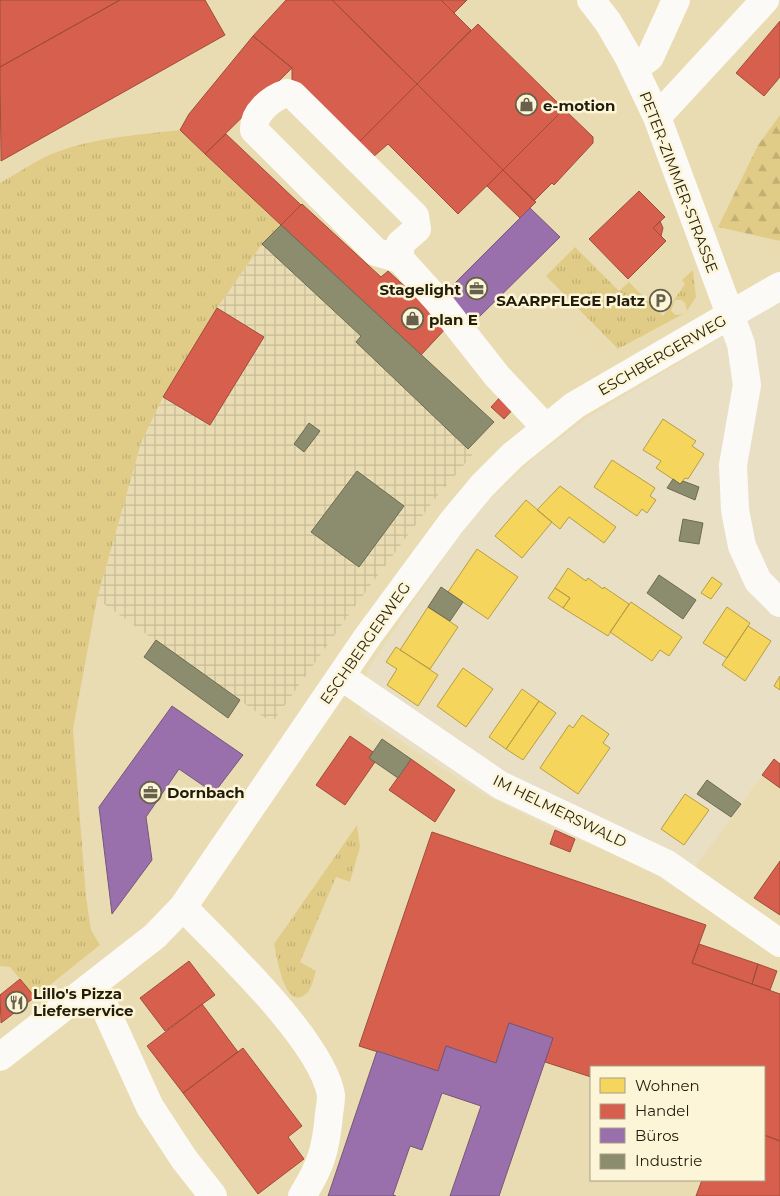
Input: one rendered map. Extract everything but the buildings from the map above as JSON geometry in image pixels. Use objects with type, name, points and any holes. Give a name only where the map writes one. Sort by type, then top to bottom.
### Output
[{"type":"street","name":"PETER-ZIMMER-STRASSE","points":[[591,0],[608,22],[634,69],[657,117],[729,316],[741,344],[747,385],[733,465],[734,510],[742,546],[758,581],[780,603]]},
{"type":"street","points":[[634,69],[650,57],[676,0]]},
{"type":"street","points":[[657,117],[764,0]]},
{"type":"street","points":[[400,259],[400,244],[417,229],[415,216],[293,95],[287,93],[271,101],[257,116],[254,130],[376,252],[400,259],[438,301],[497,376],[546,427]]},
{"type":"street","name":"ESCHBERGERWEG","points":[[0,1057],[155,936],[183,907],[368,636],[452,522],[513,455],[575,405],[780,286]]},
{"type":"street","name":"IM HELMERSWALD","points":[[342,676],[500,784],[666,864],[780,943]]},
{"type":"street","points":[[183,907],[273,1002],[316,1058],[331,1095],[327,1144],[314,1178],[302,1196]]},
{"type":"street","points":[[94,984],[150,1107],[184,1159],[214,1196]]},
{"type":"shaded area","points":[[0,0],[780,0],[780,115],[758,145],[718,227],[780,241],[780,302],[587,418],[537,455],[492,497],[461,532],[367,671],[360,712],[423,756],[480,792],[555,830],[640,864],[678,890],[774,759],[780,764],[780,1196],[0,1196],[0,966],[10,967],[35,997],[100,945],[91,930],[86,896],[73,729],[97,599],[141,443],[262,244],[281,225],[180,130],[127,136],[78,146],[47,156],[0,183]]},
{"type":"shaded area","points":[[262,244],[361,336],[356,342],[473,454],[434,500],[358,602],[272,723],[97,599],[141,443],[163,396],[217,308]]},
{"type":"green space","points":[[780,115],[780,241],[718,227],[758,145]]},
{"type":"green space","points":[[180,130],[281,225],[262,244],[217,308],[163,397],[141,443],[97,599],[73,729],[86,896],[91,930],[100,945],[35,997],[10,967],[0,966],[0,183],[47,156],[79,145],[112,138]]},
{"type":"green space","points":[[575,247],[619,291],[629,282],[663,316],[685,284],[682,280],[693,270],[696,297],[687,311],[685,303],[681,300],[675,300],[671,311],[676,315],[683,314],[618,349],[546,276]]},
{"type":"green space","points":[[357,825],[360,847],[350,882],[336,877],[300,962],[316,971],[310,989],[299,997],[293,996],[287,990],[283,980],[274,944]]},
{"type":"place","name":"e-motion","points":[[527,105]]},
{"type":"place","name":"Stagelight","points":[[477,289]]},
{"type":"place","name":"SAARPFLEGE Platz","points":[[661,300]]},
{"type":"place","name":"plan E","points":[[413,319]]},
{"type":"place","name":"Dornbach","points":[[151,792]]},
{"type":"place","name":"Lillo's Pizza Lieferservice","points":[[17,1002]]}]
